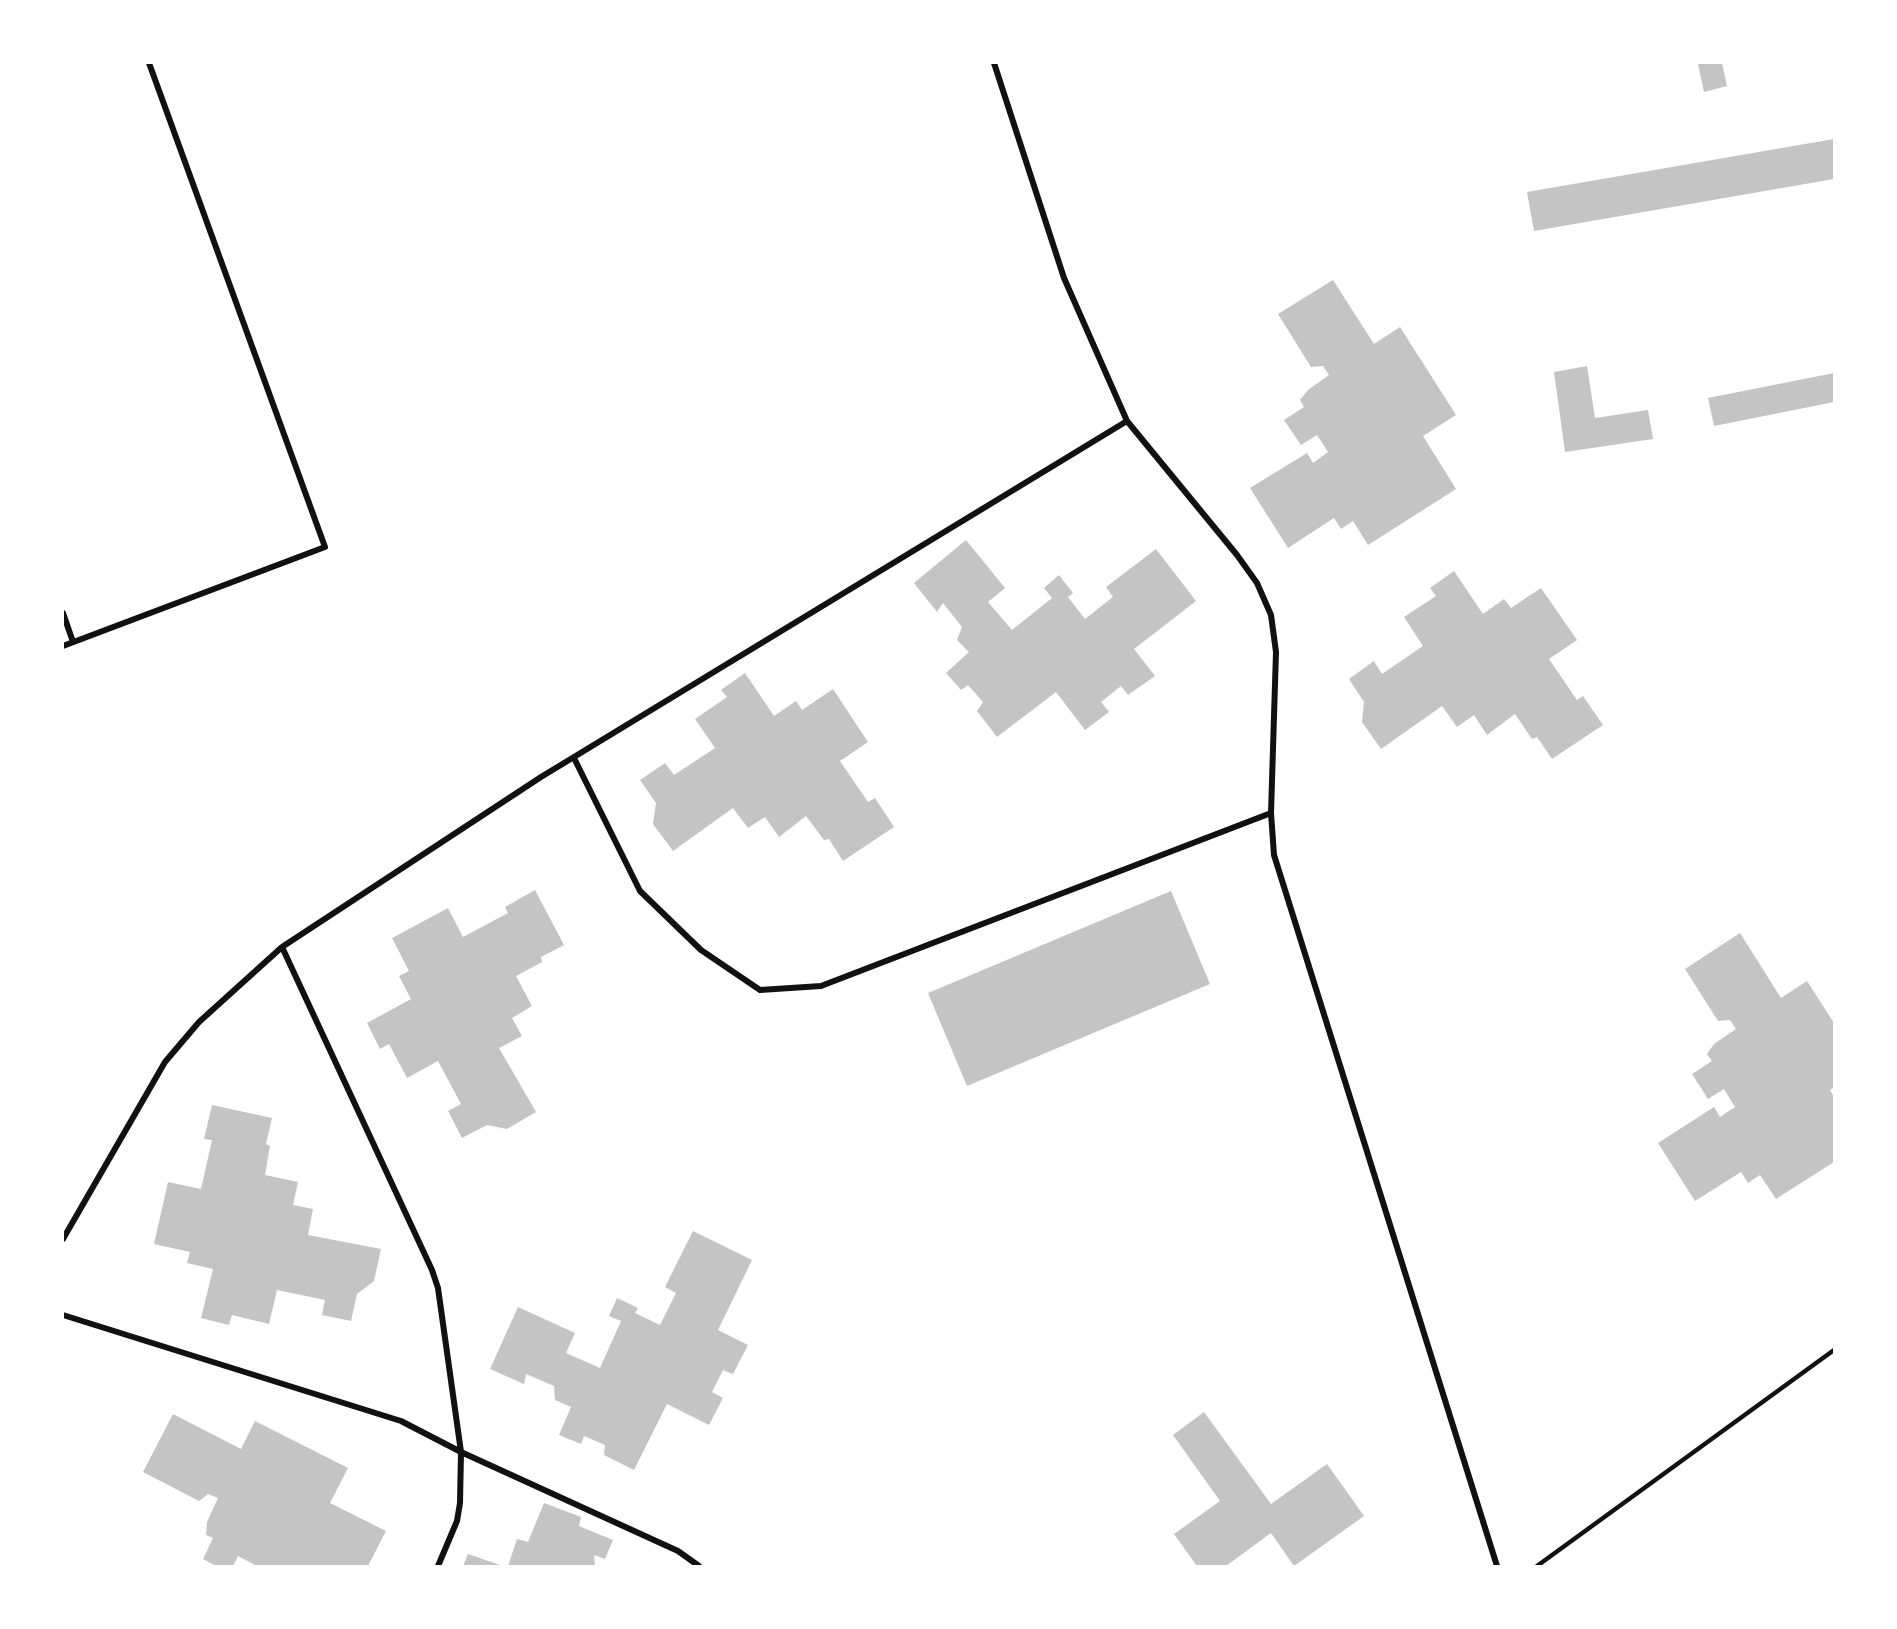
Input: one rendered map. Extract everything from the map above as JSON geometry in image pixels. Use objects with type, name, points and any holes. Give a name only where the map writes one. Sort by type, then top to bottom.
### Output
[{"type":"street","points":[[63,646],[325,548],[149,63]]},
{"type":"street","points":[[994,63],[1064,278],[1127,421],[1237,555],[1257,583],[1270,615],[1276,652],[1271,813],[1274,855],[1497,1566]]},
{"type":"street","points":[[63,1239],[165,1062],[199,1022],[282,947],[531,784],[1127,421]]},
{"type":"street","points":[[63,612],[74,642]]},
{"type":"street","points":[[574,758],[640,891],[701,950],[760,990],[820,986],[1271,813]]},
{"type":"street","points":[[282,947],[432,1270],[442,1310],[461,1452],[459,1512],[438,1566]]},
{"type":"street","points":[[63,1315],[401,1421],[461,1452],[678,1551],[699,1566]]},
{"type":"lane","points":[[1537,1566],[1834,1350]]},
{"type":"building","points":[[1722,63],[1727,86],[1704,92],[1698,64]]},
{"type":"building","points":[[1834,139],[1834,179],[1534,231],[1527,192]]},
{"type":"building","points":[[1333,280],[1374,344],[1400,327],[1456,415],[1423,436],[1456,489],[1368,545],[1353,521],[1341,529],[1334,518],[1288,548],[1250,488],[1307,453],[1313,463],[1328,452],[1317,435],[1301,445],[1284,420],[1304,407],[1300,400],[1308,390],[1329,375],[1323,366],[1311,367],[1278,314]]},
{"type":"building","points":[[1587,366],[1595,418],[1648,410],[1653,439],[1565,452],[1554,372]]},
{"type":"building","points":[[1834,373],[1834,402],[1714,426],[1708,398]]},
{"type":"building","points":[[966,540],[1005,588],[988,602],[1012,630],[1052,598],[1044,588],[1059,575],[1073,593],[1068,597],[1085,619],[1113,597],[1106,587],[1156,549],[1196,601],[1134,649],[1155,676],[1128,695],[1121,686],[1101,702],[1109,712],[1085,730],[1056,692],[997,737],[977,711],[983,702],[968,685],[961,690],[946,673],[969,652],[957,640],[962,627],[943,603],[937,612],[914,583]]},
{"type":"building","points":[[1454,571],[1483,614],[1504,599],[1511,608],[1541,588],[1577,640],[1549,659],[1577,700],[1583,696],[1603,725],[1552,759],[1537,737],[1532,739],[1515,714],[1487,735],[1474,715],[1457,727],[1442,706],[1381,749],[1362,722],[1364,702],[1349,679],[1374,661],[1382,674],[1423,646],[1404,617],[1436,596],[1430,588]]},
{"type":"building","points":[[745,673],[774,716],[796,701],[802,710],[833,689],[868,742],[840,761],[868,802],[875,798],[894,827],[843,861],[829,839],[824,840],[806,816],[779,837],[765,817],[748,828],[733,808],[673,851],[653,824],[656,803],[640,780],[665,763],[674,775],[715,748],[695,719],[727,697],[721,690]]},
{"type":"building","points":[[535,890],[564,945],[541,957],[542,962],[516,976],[532,1006],[512,1018],[522,1036],[499,1048],[536,1112],[507,1129],[487,1125],[462,1138],[448,1111],[461,1104],[438,1061],[407,1078],[389,1044],[380,1049],[367,1023],[411,999],[399,976],[409,971],[392,938],[448,908],[463,937],[508,913],[505,907]]},
{"type":"building","points":[[1171,891],[1210,984],[967,1086],[928,993]]},
{"type":"building","points":[[1740,933],[1781,998],[1807,981],[1834,1023],[1834,1087],[1830,1090],[1834,1097],[1834,1162],[1776,1199],[1760,1175],[1748,1183],[1741,1172],[1695,1201],[1658,1143],[1714,1107],[1720,1117],[1735,1107],[1724,1089],[1708,1099],[1692,1074],[1712,1061],[1707,1054],[1714,1044],[1736,1029],[1730,1020],[1718,1021],[1685,969]]},
{"type":"building","points":[[212,1105],[272,1118],[266,1144],[270,1146],[265,1175],[298,1182],[293,1205],[313,1209],[308,1235],[381,1249],[374,1281],[357,1294],[351,1321],[322,1315],[325,1300],[277,1290],[269,1324],[232,1315],[229,1325],[201,1318],[213,1269],[187,1263],[190,1252],[154,1244],[168,1182],[201,1189],[212,1140],[204,1139]]},
{"type":"building","points":[[693,1231],[752,1260],[718,1330],[748,1345],[733,1374],[723,1370],[712,1392],[723,1398],[709,1425],[667,1404],[634,1470],[604,1455],[605,1445],[584,1436],[581,1444],[559,1435],[571,1407],[555,1400],[554,1386],[526,1374],[524,1384],[490,1369],[518,1307],[575,1333],[566,1353],[600,1368],[621,1321],[609,1316],[617,1298],[638,1308],[635,1313],[660,1325],[676,1293],[665,1287]]},
{"type":"building","points":[[1204,1412],[1271,1504],[1327,1464],[1364,1516],[1294,1566],[1271,1533],[1226,1566],[1197,1566],[1174,1534],[1220,1501],[1173,1435]]},
{"type":"building","points":[[173,1414],[241,1449],[255,1421],[348,1468],[330,1503],[386,1531],[368,1566],[257,1566],[238,1556],[233,1566],[216,1566],[203,1559],[213,1538],[206,1535],[207,1522],[218,1498],[208,1494],[199,1501],[143,1472]]},
{"type":"building","points":[[544,1503],[581,1517],[579,1526],[613,1540],[605,1559],[594,1555],[595,1566],[508,1566],[517,1539],[528,1542]]},
{"type":"building","points":[[468,1554],[503,1566],[463,1566]]}]
